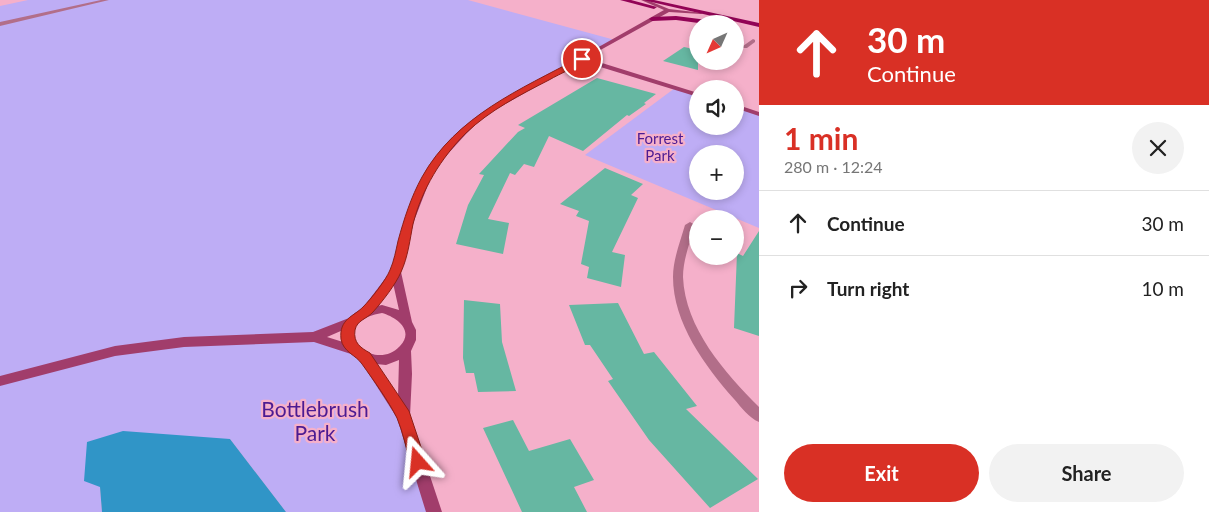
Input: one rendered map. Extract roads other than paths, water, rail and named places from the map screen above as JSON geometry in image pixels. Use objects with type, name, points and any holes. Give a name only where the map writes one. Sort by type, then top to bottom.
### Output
[{"type":"main road","points":[[623,0],[689,15]]},
{"type":"main road","points":[[644,0],[759,25]]},
{"type":"main road","points":[[652,19],[689,20]]},
{"type":"main road","points":[[744,28],[759,32]]},
{"type":"street","points":[[0,24],[107,0]]},
{"type":"street","points":[[644,0],[668,10],[688,10],[708,14]]},
{"type":"street","points":[[0,381],[115,351],[184,342],[314,337],[352,322],[367,311],[396,272],[409,221],[427,177],[442,154],[463,132],[482,115],[508,99],[668,10]]},
{"type":"street","points":[[746,47],[753,41]]},
{"type":"street","points":[[582,59],[689,92]]},
{"type":"street","points":[[744,109],[759,114]]},
{"type":"street","points":[[689,228],[679,263],[678,279],[682,302],[700,343],[743,399],[759,416]]},
{"type":"street","points":[[396,272],[412,335],[405,351],[404,416]]},
{"type":"street","points":[[367,311],[389,310],[407,320]]},
{"type":"street","points":[[352,322],[349,327],[348,339],[354,350]]},
{"type":"street","points":[[314,337],[354,350],[366,357],[382,360],[405,351]]},
{"type":"street","points":[[366,357],[404,416],[434,512]]},
{"type":"water","points":[[123,431],[230,439],[286,512],[102,512],[100,487],[84,481],[87,442]]},
{"type":"park label","name":"Forrest Park","points":[[660,146]]},
{"type":"park label","name":"Bottlebrush Park","points":[[315,420]]}]
